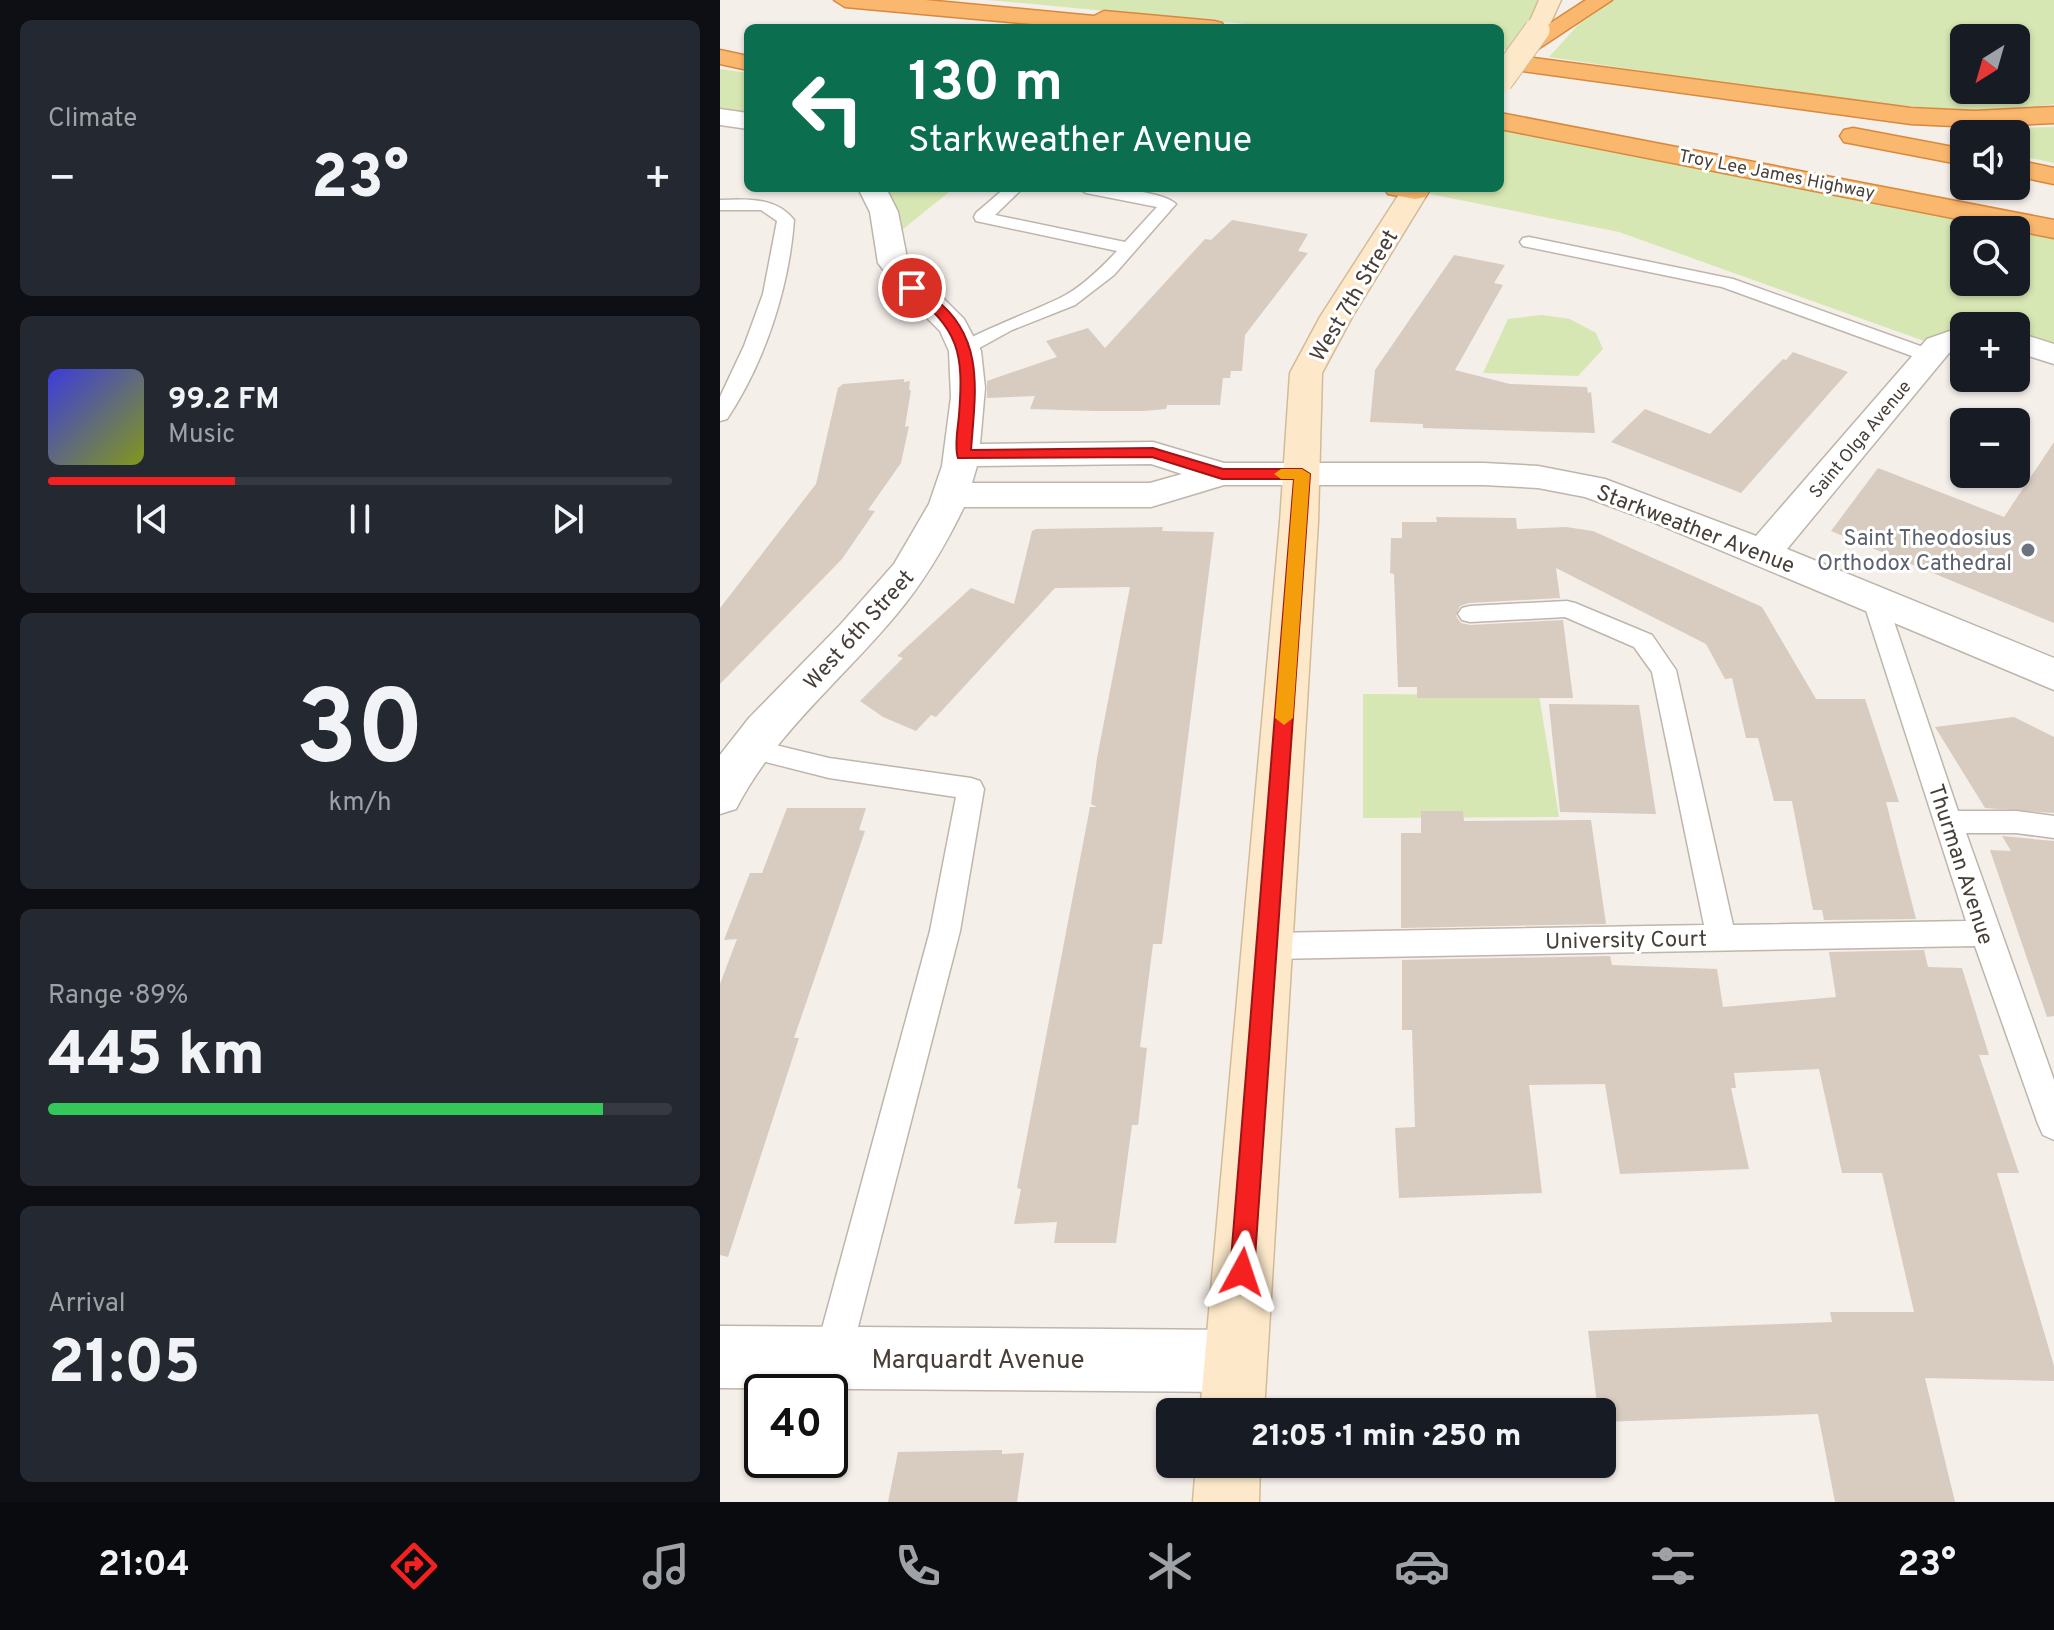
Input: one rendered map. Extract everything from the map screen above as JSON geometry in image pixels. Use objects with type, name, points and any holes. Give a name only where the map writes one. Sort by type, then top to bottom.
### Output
[{"type":"highway","points":[[845,0],[1100,24]]},
{"type":"highway","points":[[1543,31],[1601,0]]},
{"type":"highway","points":[[1025,15],[1177,24]]},
{"type":"highway","points":[[1512,56],[1911,116],[1975,119],[2054,115]]},
{"type":"highway","points":[[720,57],[744,62]]},
{"type":"highway","points":[[1504,79],[1823,130],[1950,154]]},
{"type":"highway","name":"Troy Lee James Highway","points":[[1504,122],[2054,229]]},
{"type":"highway","points":[[2030,171],[2054,176]]},
{"type":"street","points":[[1512,56],[1543,31],[1550,0]]},
{"type":"street","points":[[720,117],[744,120]]},
{"type":"street","name":"West 6th Street","points":[[720,796],[762,732],[916,565],[953,495],[964,455],[969,381],[965,348],[938,308],[912,288],[893,262],[886,235],[885,214],[874,192]]},
{"type":"street","name":"West 7th Street","points":[[1233,1386],[1302,474],[1306,373],[1408,192]]},
{"type":"street","name":"Saint Olga Avenue","points":[[1763,553],[1938,346],[1950,341]]},
{"type":"street","points":[[2030,346],[2054,354]]},
{"type":"street","name":"Starkweather Avenue","points":[[964,455],[1153,453],[1222,474]]},
{"type":"street","name":"Starkweather Avenue","points":[[953,495],[1151,495],[1222,474],[1538,477],[1592,487],[1666,513],[2054,675]]},
{"type":"street","name":"Marquardt Avenue","points":[[720,1357],[832,1358],[1233,1386]]},
{"type":"street","points":[[1226,1502],[1227,1478]]},
{"type":"lane","points":[[1010,192],[982,217],[1129,248]]},
{"type":"lane","points":[[965,348],[1005,326],[1069,301],[1108,271],[1168,204],[1106,192]]},
{"type":"lane","points":[[720,205],[763,205],[778,210],[786,220],[772,292],[740,381],[720,415]]},
{"type":"lane","points":[[1529,242],[1727,283],[1930,356]]},
{"type":"lane","name":"Thurman Avenue","points":[[1875,601],[1985,933],[2054,1124]]},
{"type":"lane","points":[[1470,614],[1567,609],[1643,641],[1664,670],[1721,938]]},
{"type":"lane","points":[[751,749],[829,768],[971,789],[945,931],[832,1358]]},
{"type":"lane","points":[[1948,822],[2016,822],[2054,827]]},
{"type":"lane","name":"University Court","points":[[1267,946],[1985,933]]},
{"type":"green space","points":[[988,0],[1550,0],[1523,51],[1504,49],[1504,24],[1245,24]]},
{"type":"green space","points":[[1613,0],[2054,0],[2054,104],[2000,112],[1860,103],[1549,57],[1578,25]]},
{"type":"green space","points":[[720,69],[744,72],[744,120],[720,117]]},
{"type":"green space","points":[[1504,120],[1998,216],[1950,216],[1950,296],[2030,296],[2030,222],[2054,227],[2054,354],[2030,346],[2030,312],[1950,312],[1950,337],[1938,346],[1619,232],[1420,192],[1504,192]]},
{"type":"green space","points":[[2054,127],[2054,163],[2030,158],[2030,128]]},
{"type":"green space","points":[[873,192],[949,192],[887,242]]},
{"type":"green space","points":[[1542,315],[1570,319],[1596,333],[1603,349],[1578,376],[1483,373],[1508,319]]},
{"type":"green space","points":[[1363,694],[1539,695],[1559,817],[1363,818]]},
{"type":"building","points":[[1232,220],[1308,234],[1298,251],[1308,253],[1245,335],[1242,371],[1231,371],[1230,378],[1223,378],[1220,405],[1167,405],[1166,409],[1144,411],[1095,411],[1030,409],[1035,396],[987,398],[987,381],[1057,357],[1046,341],[1088,328],[1105,348],[1205,239],[1211,240]]},
{"type":"building","points":[[1454,255],[1505,265],[1494,283],[1503,285],[1455,370],[1510,384],[1587,387],[1588,393],[1591,392],[1595,433],[1423,428],[1423,424],[1370,422],[1375,370]]},
{"type":"building","points":[[1793,352],[1848,372],[1741,493],[1611,442],[1645,409],[1710,434]]},
{"type":"building","points":[[904,379],[904,382],[910,381],[911,390],[905,427],[909,426],[901,463],[868,510],[875,511],[842,559],[720,684],[720,608],[816,484],[838,388],[843,384]]},
{"type":"building","points":[[2054,442],[2054,623],[1831,531],[1878,468],[2004,517],[2023,488],[2030,488],[2030,478]]},
{"type":"building","points":[[1436,517],[1516,518],[1517,529],[1566,527],[1593,531],[1762,607],[1816,699],[1865,699],[1899,802],[1886,802],[1916,919],[1824,920],[1822,910],[1813,910],[1792,801],[1774,801],[1758,738],[1746,738],[1732,678],[1725,679],[1706,644],[1556,568],[1560,598],[1469,603],[1460,606],[1456,616],[1461,623],[1470,625],[1563,620],[1573,698],[1417,698],[1417,687],[1398,687],[1394,574],[1390,573],[1391,538],[1402,538],[1402,522],[1437,522]]},
{"type":"building","points":[[1163,527],[1162,531],[1214,532],[1162,944],[1153,944],[1140,1047],[1147,1048],[1138,1125],[1132,1125],[1116,1243],[1054,1243],[1057,1222],[1014,1224],[1021,1189],[1017,1188],[1090,807],[1097,807],[1091,804],[1097,758],[1130,587],[1055,588],[936,717],[931,715],[916,731],[883,717],[860,701],[903,658],[897,656],[971,588],[1014,604],[1032,531]]},
{"type":"building","points":[[1549,704],[1639,705],[1656,814],[1560,812]]},
{"type":"building","points":[[2014,717],[2054,737],[2054,813],[1985,808],[1935,727]]},
{"type":"building","points":[[787,808],[866,808],[859,830],[865,831],[794,1038],[799,1038],[728,1257],[720,1255],[720,984],[737,939],[724,940],[750,873],[762,873]]},
{"type":"building","points":[[1421,811],[1463,811],[1464,821],[1591,820],[1606,924],[1401,928],[1401,833],[1421,833]]},
{"type":"building","points":[[2002,836],[2054,841],[2054,1016],[2047,1017],[1990,850],[2011,851]]},
{"type":"building","points":[[1924,950],[1928,967],[1962,968],[1989,1055],[1979,1055],[2019,1173],[1997,1173],[2054,1366],[2054,1381],[1925,1378],[1955,1502],[1835,1502],[1818,1414],[1616,1421],[1616,1398],[1596,1398],[1588,1331],[1832,1322],[1830,1312],[1914,1312],[1882,1173],[1842,1173],[1819,1069],[1734,1073],[1736,1088],[1731,1088],[1749,1169],[1620,1174],[1605,1084],[1529,1085],[1542,1193],[1399,1198],[1395,1128],[1415,1127],[1412,1030],[1402,1030],[1402,960],[1610,956],[1612,965],[1717,969],[1723,1007],[1836,997],[1829,952]]},
{"type":"building","points":[[1002,1450],[1002,1454],[1024,1453],[1017,1502],[888,1502],[898,1452]]},
{"type":"slow traffic","points":[[1281,474],[1302,474],[1284,718]]},
{"type":"place","name":"Saint Theodosius Orthodox Cathedral","points":[[2028,550]]},
{"type":"route","points":[[912,288],[938,308],[965,348],[969,381],[964,455],[1153,453],[1222,474],[1302,474],[1242,1272]]}]
